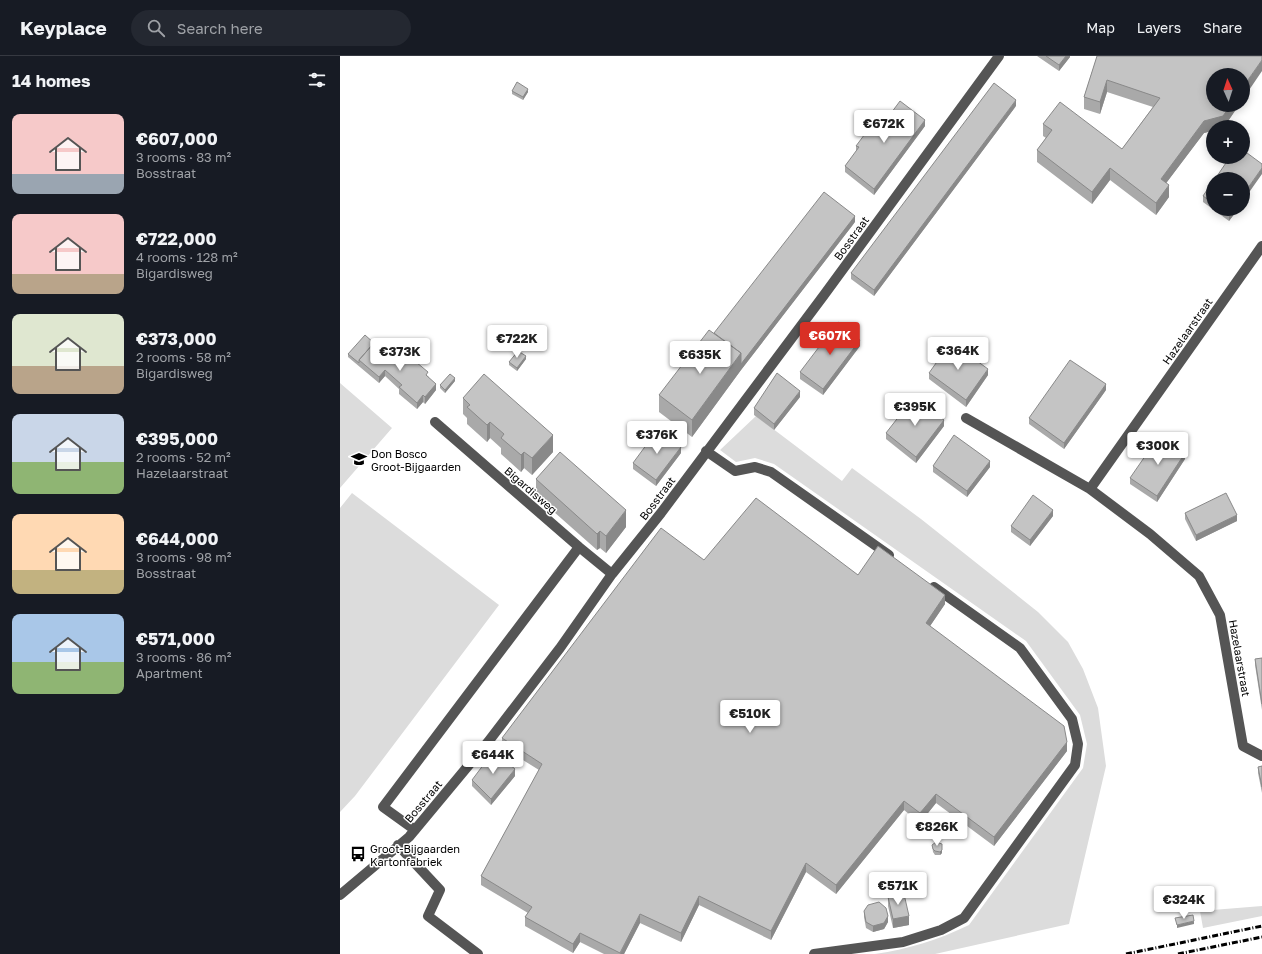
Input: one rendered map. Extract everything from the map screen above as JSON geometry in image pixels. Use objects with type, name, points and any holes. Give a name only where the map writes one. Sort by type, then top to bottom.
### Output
[{"type":"street","name":"Bosstraat","points":[[340,895],[415,830],[493,736],[560,648],[612,574],[661,513],[824,295],[999,56]]},
{"type":"street","name":"Hazelaarstraat","points":[[1090,489],[1262,246]]},
{"type":"street","name":"Hazelaarstraat","points":[[966,418],[1090,489],[1150,534],[1199,576],[1220,616],[1243,746],[1262,756]]},
{"type":"street","name":"Bigardisweg","points":[[435,422],[578,547],[612,574]]},
{"type":"street","points":[[706,451],[734,471],[755,467],[770,472],[899,562]]},
{"type":"street","points":[[415,830],[382,807],[578,547]]},
{"type":"street","points":[[814,954],[903,942],[941,930],[964,918],[1075,765],[1078,744],[1072,719],[1020,648],[924,580]]},
{"type":"street","points":[[398,845],[440,890],[428,916],[478,954]]},
{"type":"shaded area","name":"Don Bosco Groot-Bijgaarden","points":[[340,383],[392,428],[340,488]]},
{"type":"shaded area","points":[[756,416],[842,481],[852,468],[921,519],[1038,612],[1068,642],[1083,669],[1098,708],[1106,766],[1069,924],[935,954],[875,954],[923,943],[969,925],[1083,768],[1087,744],[1080,715],[1026,641],[774,464],[755,458],[736,462],[720,450]]},
{"type":"shaded area","points":[[352,493],[499,605],[355,796],[340,812],[340,508]]},
{"type":"shaded area","points":[[1262,906],[1262,916],[1203,928],[1200,911]]},
{"type":"building","points":[[1046,56],[1066,56],[1059,65]]},
{"type":"building","points":[[1097,56],[1262,56],[1262,60],[1250,77],[1250,68],[1206,68],[1206,112],[1226,112],[1223,116],[1204,121],[1161,179],[1169,185],[1156,203],[1110,168],[1092,192],[1037,150],[1052,130],[1043,124],[1060,102],[1122,149],[1160,98],[1107,80],[1100,102],[1084,97]]},
{"type":"building","points":[[517,82],[528,89],[523,97],[512,91]]},
{"type":"building","points":[[994,83],[1016,100],[874,290],[851,273]]},
{"type":"building","points":[[900,101],[925,120],[874,189],[845,166],[859,147],[856,146],[879,115],[886,120]]},
{"type":"building","points":[[1250,155],[1262,164],[1262,168],[1250,185],[1250,172],[1220,172],[1225,164],[1250,164]]},
{"type":"building","points":[[824,192],[855,216],[741,364],[741,353],[714,333]]},
{"type":"building","points":[[838,322],[860,340],[823,389],[800,372]]},
{"type":"building","points":[[709,330],[741,353],[692,420],[659,395]]},
{"type":"building","points":[[365,335],[375,344],[373,344],[359,360],[359,363],[348,354]]},
{"type":"building","points":[[951,342],[988,369],[966,400],[929,373]]},
{"type":"building","points":[[373,344],[377,348],[378,346],[402,366],[410,357],[428,372],[426,375],[436,384],[425,397],[423,395],[417,403],[399,387],[402,385],[385,370],[379,377],[359,360]]},
{"type":"building","points":[[518,351],[526,356],[517,368],[509,362]]},
{"type":"building","points":[[1070,360],[1106,384],[1064,443],[1029,418]]},
{"type":"building","points":[[777,373],[800,391],[774,424],[754,408]]},
{"type":"building","points":[[450,374],[455,378],[445,390],[440,385]]},
{"type":"building","points":[[484,374],[553,435],[532,458],[524,452],[521,455],[501,438],[504,434],[490,422],[487,425],[467,407],[470,405],[463,398]]},
{"type":"building","points":[[914,397],[944,420],[916,457],[886,433]]},
{"type":"building","points":[[658,429],[681,447],[656,480],[633,463]]},
{"type":"building","points":[[954,435],[990,461],[967,491],[933,466]]},
{"type":"building","points":[[1159,436],[1185,453],[1157,496],[1130,478]]},
{"type":"building","points":[[560,452],[626,510],[606,536],[600,531],[597,534],[536,479]]},
{"type":"building","points":[[1226,493],[1237,515],[1196,535],[1185,513]]},
{"type":"building","points":[[1033,495],[1053,510],[1030,540],[1011,526]]},
{"type":"building","points":[[756,498],[858,575],[878,546],[945,595],[926,623],[1064,726],[1067,742],[994,837],[936,794],[920,813],[904,801],[836,885],[806,863],[771,931],[699,896],[681,933],[640,914],[620,953],[580,933],[573,944],[525,917],[532,907],[481,876],[542,764],[502,738],[661,528],[704,560]]},
{"type":"building","points":[[1262,658],[1262,704],[1255,659]]},
{"type":"building","points":[[498,755],[515,769],[491,799],[472,780],[490,756]]},
{"type":"building","points":[[1262,766],[1262,787],[1258,767]]},
{"type":"building","points":[[936,842],[942,844],[942,850],[940,852],[933,849],[932,845]]},
{"type":"building","points":[[904,894],[909,916],[893,919],[888,897]]},
{"type":"building","points":[[879,902],[886,908],[888,916],[884,923],[873,926],[866,922],[864,911],[868,905]]},
{"type":"building","points":[[1193,915],[1194,921],[1177,925],[1175,918]]},
{"type":"railway","points":[[1126,954],[1262,926]]},
{"type":"railway","points":[[1178,954],[1262,937]]},
{"type":"place","name":"Don Bosco Groot-Bijgaarden","points":[[359,459]]},
{"type":"place","name":"Groot-Bijgaarden Kartonfabriek","points":[[358,854]]}]
